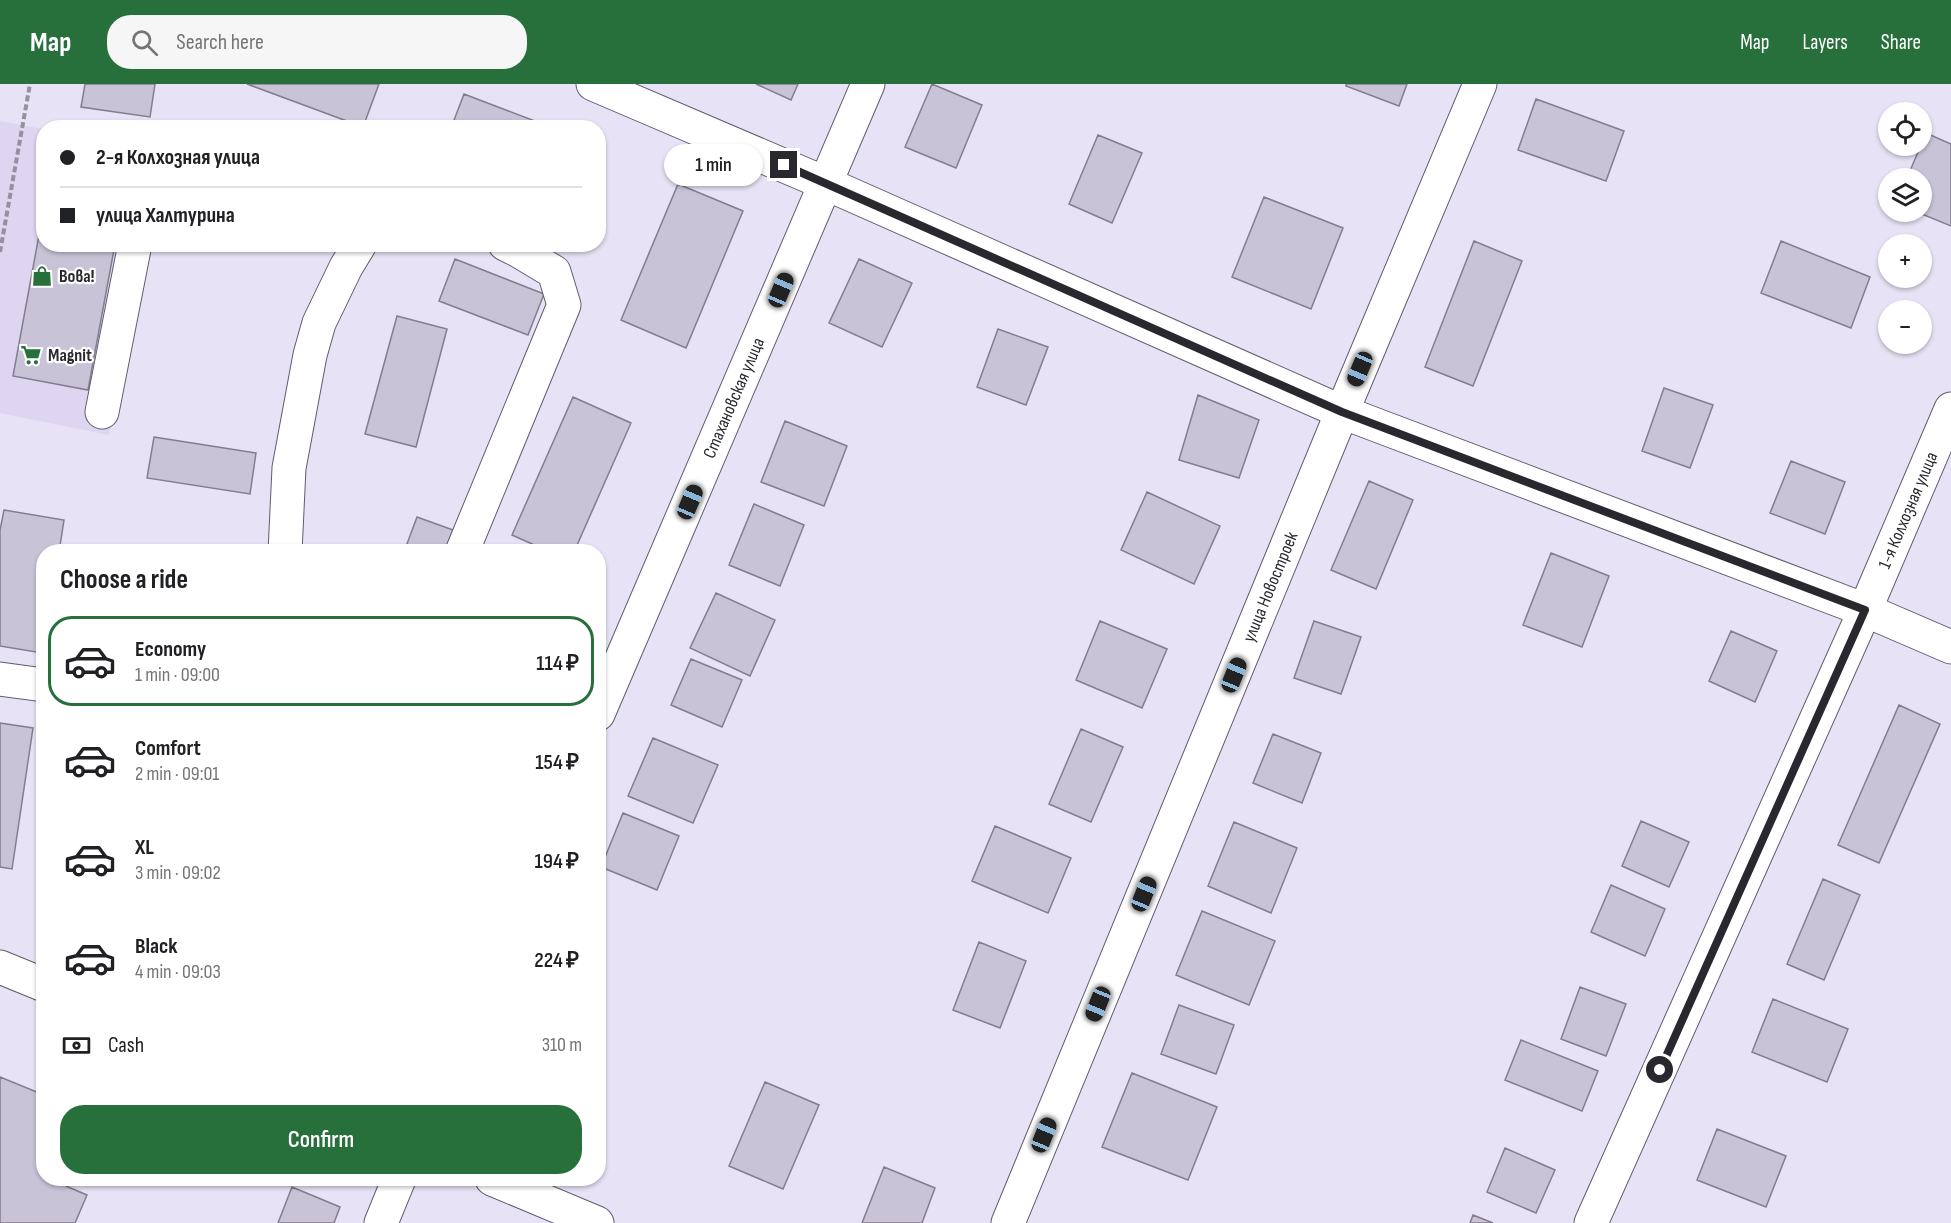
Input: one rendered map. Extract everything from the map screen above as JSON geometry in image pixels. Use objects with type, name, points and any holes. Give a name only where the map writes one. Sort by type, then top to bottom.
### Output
[{"type":"street","points":[[593,84],[827,184],[1342,412],[1865,610],[1951,647]]},
{"type":"street","name":"Стахановская улица","points":[[606,695],[868,84]]},
{"type":"street","name":"улица Новостроек","points":[[1008,1223],[1342,412],[1480,84]]},
{"type":"street","points":[[102,412],[133,252]]},
{"type":"street","points":[[285,544],[289,468],[310,355],[319,323],[355,252]]},
{"type":"street","points":[[465,544],[564,305],[554,272],[521,252]]},
{"type":"street","name":"1-я Колхозная улица","points":[[1591,1223],[1865,610],[1951,409]]},
{"type":"street","points":[[0,679],[36,684]]},
{"type":"street","points":[[0,966],[36,982]]},
{"type":"street","points":[[381,1223],[396,1186]]},
{"type":"street","points":[[509,1186],[597,1223]]},
{"type":"path","points":[[0,252],[30,84]]},
{"type":"shaded area","points":[[0,121],[36,128],[36,252],[145,252],[109,435],[0,413]]},
{"type":"building","points":[[85,84],[155,84],[150,117],[81,107]]},
{"type":"building","points":[[247,84],[379,84],[366,120],[344,120]]},
{"type":"building","points":[[756,84],[798,84],[791,100]]},
{"type":"building","points":[[932,84],[982,105],[956,168],[905,147]]},
{"type":"building","points":[[1346,84],[1407,84],[1399,106],[1346,86]]},
{"type":"building","points":[[464,94],[532,120],[454,120]]},
{"type":"building","points":[[1536,99],[1624,131],[1606,181],[1518,150]]},
{"type":"building","points":[[1098,135],[1142,153],[1112,223],[1069,204]]},
{"type":"building","points":[[1932,136],[1951,144],[1951,226],[1932,218],[1932,168],[1911,168],[1916,156],[1932,156]]},
{"type":"building","points":[[678,184],[743,211],[686,348],[621,320]]},
{"type":"building","points":[[1264,197],[1343,228],[1311,309],[1232,277]]},
{"type":"building","points":[[1474,241],[1522,261],[1473,386],[1425,367]]},
{"type":"building","points":[[1781,241],[1870,277],[1851,328],[1761,293]]},
{"type":"building","points":[[36,251],[114,252],[88,390],[13,376]]},
{"type":"building","points":[[455,259],[544,294],[528,335],[439,301]]},
{"type":"building","points":[[859,259],[912,283],[882,347],[829,323]]},
{"type":"building","points":[[397,316],[447,329],[416,447],[365,434]]},
{"type":"building","points":[[998,329],[1048,347],[1026,405],[977,387]]},
{"type":"building","points":[[1664,388],[1713,405],[1690,468],[1642,451]]},
{"type":"building","points":[[1198,395],[1259,420],[1239,478],[1179,460]]},
{"type":"building","points":[[573,397],[631,423],[578,544],[532,544],[512,535]]},
{"type":"building","points":[[785,421],[847,446],[824,506],[761,482]]},
{"type":"building","points":[[154,437],[256,453],[250,494],[147,478]]},
{"type":"building","points":[[1791,461],[1845,482],[1825,534],[1770,513]]},
{"type":"building","points":[[1369,481],[1413,500],[1376,589],[1331,570]]},
{"type":"building","points":[[1147,492],[1220,526],[1194,584],[1121,550]]},
{"type":"building","points":[[754,504],[804,525],[780,586],[729,565]]},
{"type":"building","points":[[4,510],[64,520],[60,544],[36,544],[36,652],[0,646],[0,530]]},
{"type":"building","points":[[417,517],[453,530],[448,544],[407,544]]},
{"type":"building","points":[[1551,553],[1609,576],[1582,647],[1523,625]]},
{"type":"building","points":[[716,593],[775,620],[750,676],[690,648]]},
{"type":"building","points":[[1100,621],[1167,649],[1142,708],[1076,680]]},
{"type":"building","points":[[1314,621],[1361,637],[1341,694],[1294,678]]},
{"type":"building","points":[[1731,631],[1777,651],[1755,702],[1709,681]]},
{"type":"building","points":[[691,659],[742,680],[722,727],[671,705]]},
{"type":"building","points":[[1899,705],[1940,724],[1879,863],[1838,845]]},
{"type":"building","points":[[0,723],[33,728],[12,869],[0,867]]},
{"type":"building","points":[[1081,729],[1123,747],[1091,822],[1049,804]]},
{"type":"building","points":[[1273,734],[1321,753],[1302,803],[1253,783]]},
{"type":"building","points":[[653,738],[718,765],[693,823],[628,796]]},
{"type":"building","points":[[623,813],[679,836],[657,890],[606,869],[606,855]]},
{"type":"building","points":[[1641,821],[1689,842],[1669,887],[1622,866]]},
{"type":"building","points":[[1234,822],[1297,848],[1271,913],[1208,886]]},
{"type":"building","points":[[995,826],[1071,858],[1048,913],[972,881]]},
{"type":"building","points":[[1823,879],[1860,895],[1824,980],[1787,964]]},
{"type":"building","points":[[1611,885],[1665,909],[1645,956],[1591,932]]},
{"type":"building","points":[[1202,911],[1275,941],[1249,1005],[1176,975]]},
{"type":"building","points":[[979,942],[1026,961],[1000,1028],[953,1010]]},
{"type":"building","points":[[1580,987],[1626,1004],[1606,1056],[1561,1039]]},
{"type":"building","points":[[1773,999],[1848,1029],[1827,1082],[1752,1052]]},
{"type":"building","points":[[1179,1005],[1234,1025],[1216,1074],[1161,1054]]},
{"type":"building","points":[[1521,1040],[1598,1071],[1582,1111],[1505,1080]]},
{"type":"building","points":[[1132,1073],[1217,1107],[1188,1180],[1102,1147]]},
{"type":"building","points":[[0,1077],[36,1092],[36,1186],[66,1186],[87,1195],[75,1223],[0,1223]]},
{"type":"building","points":[[765,1082],[819,1105],[783,1189],[729,1166]]},
{"type":"building","points":[[1717,1129],[1786,1156],[1766,1207],[1697,1180]]},
{"type":"building","points":[[1505,1148],[1555,1170],[1536,1213],[1487,1192]]},
{"type":"building","points":[[884,1167],[935,1188],[922,1223],[862,1223]]},
{"type":"building","points":[[292,1187],[340,1207],[334,1223],[278,1223]]},
{"type":"building","points":[[1473,1215],[1493,1223],[1470,1223]]},
{"type":"place","name":"Вова!","points":[[42,276]]},
{"type":"place","name":"Magnit","points":[[31,355]]},
{"type":"route","points":[[784,165],[1342,412],[1865,610],[1660,1070]]}]
